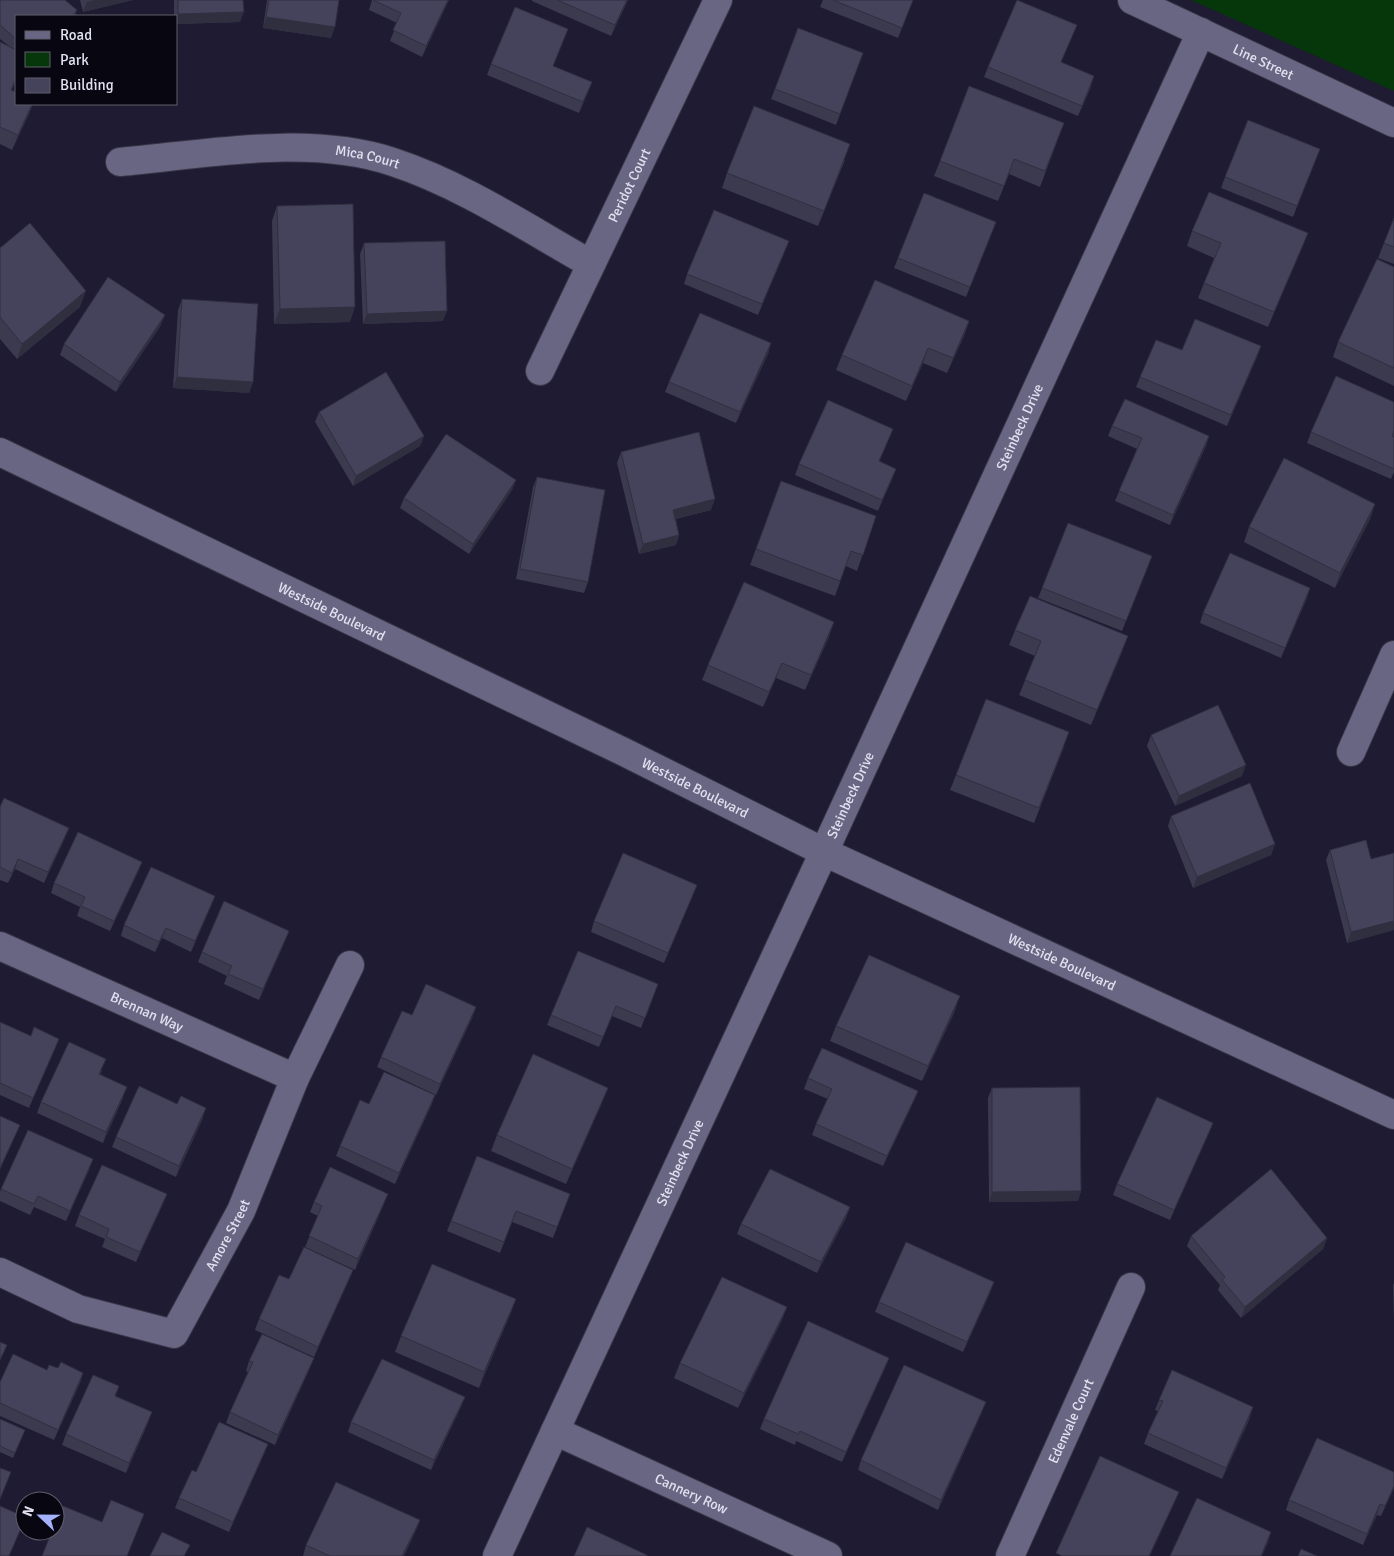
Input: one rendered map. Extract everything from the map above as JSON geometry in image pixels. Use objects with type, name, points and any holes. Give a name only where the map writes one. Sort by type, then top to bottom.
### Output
[{"type":"street","name":"Peridot Court","points":[[540,371],[718,0]]},
{"type":"street","name":"Line Street","points":[[1132,0],[1394,122]]},
{"type":"street","name":"Steinbeck Drive","points":[[497,1556],[824,852],[1201,32]]},
{"type":"street","name":"Mica Court","points":[[120,162],[255,149],[331,150],[392,161],[441,180],[592,264]]},
{"type":"street","name":"Westside Boulevard","points":[[0,452],[613,747],[824,852],[1394,1115]]},
{"type":"street","points":[[1351,752],[1394,655]]},
{"type":"street","name":"Brennan Way","points":[[0,946],[295,1078]]},
{"type":"street","name":"Amore Street","points":[[0,1272],[78,1309],[174,1334],[241,1210],[295,1078],[350,965]]},
{"type":"street","name":"Edenvale Court","points":[[1010,1556],[1131,1287]]},
{"type":"street","name":"Cannery Row","points":[[555,1431],[828,1556]]},
{"type":"green space","points":[[1191,0],[1394,0],[1394,91]]},
{"type":"building","points":[[0,0],[65,0],[77,10],[73,15],[15,15],[15,38],[0,25]]},
{"type":"building","points":[[178,0],[243,0],[244,12],[178,14]]},
{"type":"building","points":[[269,0],[339,0],[335,27],[266,17]]},
{"type":"building","points":[[373,0],[448,0],[426,46],[393,30],[401,13]]},
{"type":"building","points":[[557,0],[627,0],[615,25]]},
{"type":"building","points":[[833,0],[913,0],[902,28]]},
{"type":"building","points":[[1017,0],[1077,25],[1061,62],[1094,76],[1082,106],[988,67]]},
{"type":"building","points":[[515,7],[568,29],[553,66],[592,82],[583,102],[491,64]]},
{"type":"building","points":[[798,28],[863,53],[840,114],[775,89]]},
{"type":"building","points":[[0,42],[15,50],[15,80],[11,90],[15,92],[15,105],[32,105],[18,135],[0,127]]},
{"type":"building","points":[[969,86],[1064,123],[1045,171],[1014,159],[1004,186],[940,161]]},
{"type":"building","points":[[754,106],[850,144],[824,211],[727,173]]},
{"type":"building","points":[[1248,120],[1320,149],[1297,206],[1225,177]]},
{"type":"building","points":[[1209,192],[1308,233],[1274,312],[1204,283],[1221,243],[1192,231]]},
{"type":"building","points":[[924,193],[996,222],[970,287],[898,258]]},
{"type":"building","points":[[353,204],[355,307],[280,309],[277,206]]},
{"type":"building","points":[[714,210],[789,241],[762,304],[687,274]]},
{"type":"building","points":[[1394,218],[1394,247],[1384,243]]},
{"type":"building","points":[[30,223],[86,291],[22,344],[0,317],[0,248]]},
{"type":"building","points":[[445,241],[447,311],[367,314],[364,243]]},
{"type":"building","points":[[1377,259],[1394,267],[1394,368],[1338,342]]},
{"type":"building","points":[[108,277],[165,315],[120,382],[64,344]]},
{"type":"building","points":[[875,280],[969,321],[953,358],[928,348],[912,386],[842,355]]},
{"type":"building","points":[[182,299],[258,304],[253,382],[177,377]]},
{"type":"building","points":[[700,313],[771,343],[740,412],[669,382]]},
{"type":"building","points":[[1195,319],[1261,346],[1231,415],[1140,377],[1156,340],[1182,350]]},
{"type":"building","points":[[386,372],[424,436],[356,476],[319,412]]},
{"type":"building","points":[[1336,376],[1394,402],[1394,431],[1392,436],[1394,437],[1394,469],[1311,432]]},
{"type":"building","points":[[1125,399],[1209,436],[1173,515],[1119,491],[1142,438],[1112,426]]},
{"type":"building","points":[[828,400],[893,429],[879,461],[896,469],[882,500],[799,464]]},
{"type":"building","points":[[699,432],[715,499],[673,510],[679,535],[643,544],[621,452]]},
{"type":"building","points":[[446,434],[516,480],[473,544],[404,498]]},
{"type":"building","points":[[1284,458],[1375,504],[1340,573],[1249,527]]},
{"type":"building","points":[[537,477],[605,490],[588,582],[520,569]]},
{"type":"building","points":[[781,481],[876,516],[863,555],[851,551],[840,581],[756,549]]},
{"type":"building","points":[[1068,523],[1152,556],[1126,621],[1042,588]]},
{"type":"building","points":[[1230,553],[1310,588],[1285,648],[1203,613]]},
{"type":"building","points":[[744,582],[834,622],[811,675],[782,663],[769,692],[708,665]]},
{"type":"building","points":[[1030,596],[1128,636],[1097,710],[1025,680],[1041,641],[1015,630]]},
{"type":"building","points":[[986,699],[1069,732],[1039,808],[956,775]]},
{"type":"building","points":[[1218,705],[1246,765],[1179,796],[1151,735]]},
{"type":"building","points":[[1250,783],[1275,844],[1197,877],[1171,816]]},
{"type":"building","points":[[4,798],[69,828],[48,872],[18,859],[12,873],[0,867],[0,807]]},
{"type":"building","points":[[78,832],[142,862],[114,921],[81,906],[85,897],[54,883]]},
{"type":"building","points":[[1366,840],[1371,859],[1394,853],[1394,921],[1351,932],[1330,850]]},
{"type":"building","points":[[623,853],[697,885],[668,953],[594,921]]},
{"type":"building","points":[[151,867],[215,896],[195,941],[166,928],[159,942],[124,925]]},
{"type":"building","points":[[224,901],[289,931],[263,989],[228,974],[232,966],[202,952]]},
{"type":"building","points":[[578,951],[658,984],[645,1018],[616,1006],[603,1037],[551,1015]]},
{"type":"building","points":[[869,955],[960,996],[928,1066],[836,1026]]},
{"type":"building","points":[[426,984],[476,1007],[440,1084],[381,1057],[402,1011],[412,1015]]},
{"type":"building","points":[[0,1022],[31,1036],[34,1027],[59,1039],[33,1098],[0,1083]]},
{"type":"building","points":[[69,1042],[106,1059],[99,1074],[127,1087],[106,1132],[41,1102]]},
{"type":"building","points":[[822,1048],[918,1091],[887,1156],[816,1124],[832,1089],[808,1078]]},
{"type":"building","points":[[533,1054],[608,1088],[572,1169],[497,1135]]},
{"type":"building","points":[[384,1072],[435,1095],[399,1173],[340,1146],[360,1100],[369,1104]]},
{"type":"building","points":[[139,1086],[177,1104],[181,1096],[206,1108],[179,1166],[116,1137]]},
{"type":"building","points":[[1080,1087],[1081,1191],[992,1192],[992,1088]]},
{"type":"building","points":[[1157,1097],[1213,1123],[1174,1210],[1117,1184]]},
{"type":"building","points":[[0,1116],[20,1125],[0,1168]]},
{"type":"building","points":[[28,1130],[93,1159],[70,1211],[38,1196],[34,1204],[1,1189]]},
{"type":"building","points":[[477,1156],[570,1194],[557,1227],[516,1211],[504,1242],[451,1221]]},
{"type":"building","points":[[102,1165],[167,1194],[140,1252],[106,1237],[109,1229],[79,1215]]},
{"type":"building","points":[[330,1167],[388,1194],[358,1259],[309,1236],[322,1206],[314,1202]]},
{"type":"building","points":[[770,1169],[850,1207],[821,1262],[741,1224]]},
{"type":"building","points":[[1271,1169],[1327,1238],[1245,1307],[1222,1280],[1225,1277],[1191,1236]]},
{"type":"building","points":[[906,1242],[994,1282],[967,1342],[879,1302]]},
{"type":"building","points":[[304,1247],[353,1270],[318,1347],[259,1319],[279,1275],[289,1279]]},
{"type":"building","points":[[432,1264],[516,1299],[484,1372],[401,1336]]},
{"type":"building","points":[[722,1277],[787,1307],[744,1393],[680,1363]]},
{"type":"building","points":[[808,1321],[889,1358],[846,1452],[800,1431],[798,1434],[764,1419]]},
{"type":"building","points":[[262,1334],[314,1358],[278,1435],[230,1412],[253,1362],[249,1361]]},
{"type":"building","points":[[0,1342],[7,1345],[0,1360]]},
{"type":"building","points":[[13,1354],[47,1370],[49,1365],[58,1368],[61,1362],[83,1373],[58,1430],[0,1403],[0,1382]]},
{"type":"building","points":[[382,1359],[465,1397],[434,1460],[351,1422]]},
{"type":"building","points":[[904,1365],[986,1402],[941,1500],[861,1460]]},
{"type":"building","points":[[1172,1370],[1253,1407],[1226,1468],[1148,1433],[1163,1401],[1159,1400]]},
{"type":"building","points":[[93,1375],[119,1386],[115,1396],[152,1412],[129,1463],[66,1434]]},
{"type":"building","points":[[0,1419],[25,1430],[15,1453],[0,1446]]},
{"type":"building","points":[[219,1422],[268,1444],[233,1522],[179,1498],[192,1470],[196,1472]]},
{"type":"building","points":[[1317,1438],[1394,1472],[1394,1486],[1385,1506],[1380,1504],[1367,1534],[1289,1500]]},
{"type":"building","points":[[1100,1456],[1179,1492],[1149,1556],[1062,1556],[1056,1553]]},
{"type":"building","points":[[0,1468],[11,1472],[0,1499]]},
{"type":"building","points":[[336,1482],[420,1520],[402,1556],[330,1556],[306,1545]]},
{"type":"building","points":[[1197,1498],[1271,1532],[1261,1556],[1170,1556]]},
{"type":"building","points":[[111,1500],[144,1514],[127,1556],[42,1556],[48,1541],[65,1541],[65,1507],[102,1522]]},
{"type":"building","points":[[0,1506],[15,1513],[15,1541],[9,1556],[0,1556]]},
{"type":"building","points":[[587,1527],[647,1555],[647,1556],[574,1556]]},
{"type":"building","points":[[162,1532],[190,1545],[184,1556],[150,1556]]},
{"type":"building","points":[[1301,1549],[1317,1556],[1298,1556]]}]
